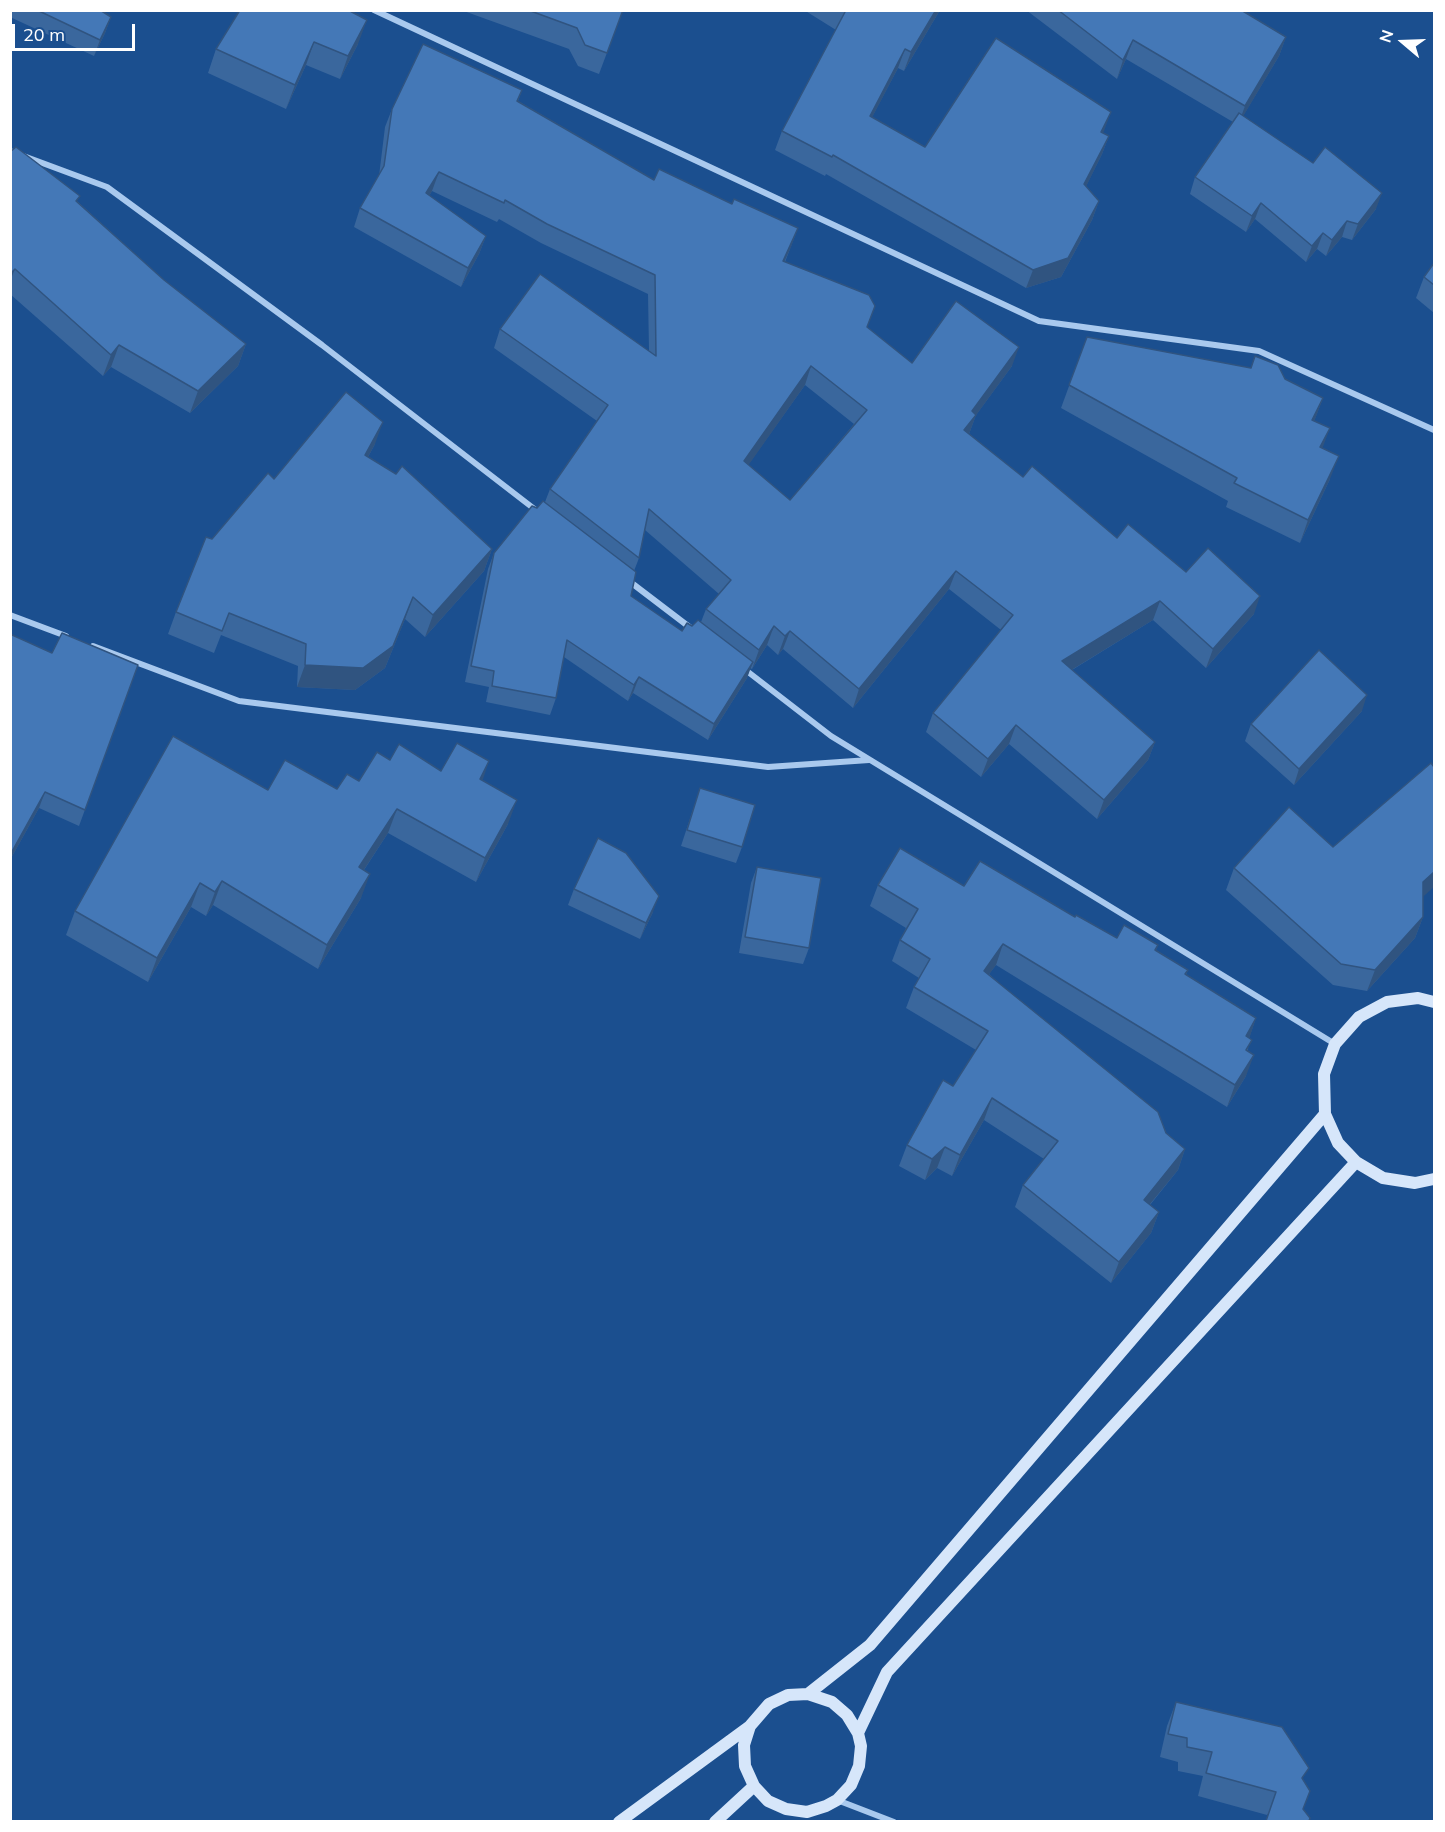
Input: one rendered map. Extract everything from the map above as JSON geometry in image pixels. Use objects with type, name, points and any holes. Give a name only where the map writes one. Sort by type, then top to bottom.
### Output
[{"type":"street","points":[[374,10],[1039,321],[1259,351],[1434,430]]},
{"type":"street","points":[[10,151],[107,187],[322,345],[539,512]]},
{"type":"street","points":[[624,577],[699,635]]},
{"type":"street","points":[[10,615],[76,640]]},
{"type":"street","points":[[87,644],[239,701],[768,767],[870,760]]},
{"type":"street","points":[[737,664],[831,736],[1335,1044]]},
{"type":"street","points":[[1434,1002],[1418,998],[1387,1002],[1359,1017],[1335,1044],[1324,1074],[1325,1114],[1338,1143],[1356,1162],[1383,1178],[1415,1183],[1434,1179]]},
{"type":"street","points":[[808,1694],[870,1645],[1325,1114]]},
{"type":"street","points":[[858,1733],[887,1672],[1356,1162]]},
{"type":"street","points":[[619,1821],[750,1726],[769,1704],[788,1695],[808,1694],[832,1701],[847,1715],[858,1733],[861,1746],[859,1766],[851,1785],[837,1800],[807,1812],[786,1809],[768,1801],[754,1786],[745,1766],[744,1746],[750,1726]]},
{"type":"street","points":[[715,1821],[754,1786]]},
{"type":"street","points":[[837,1800],[894,1821]]},
{"type":"building","points":[[37,10],[100,10],[111,17],[100,40]]},
{"type":"building","points":[[240,10],[348,10],[367,20],[348,56],[314,42],[295,85],[216,49]]},
{"type":"building","points":[[528,10],[623,10],[607,53],[585,45],[577,28]]},
{"type":"building","points":[[842,10],[936,10],[911,52],[905,49],[870,116],[925,147],[996,38],[1111,112],[1101,132],[1109,136],[1084,184],[1099,201],[1068,258],[1033,270],[833,155],[832,157],[782,131],[845,12]]},
{"type":"building","points":[[1058,10],[1241,10],[1286,37],[1245,106],[1133,40],[1123,60]]},
{"type":"building","points":[[423,44],[522,90],[517,101],[654,180],[659,169],[732,204],[734,199],[798,228],[783,261],[869,295],[875,306],[867,327],[912,363],[956,301],[1019,347],[972,411],[976,415],[964,430],[1023,477],[1032,466],[1117,538],[1128,524],[1186,572],[1208,548],[1260,596],[1213,649],[1160,601],[1062,661],[1155,742],[1104,800],[1016,725],[988,759],[933,713],[1013,615],[956,571],[859,689],[790,631],[785,636],[774,626],[759,650],[706,609],[731,580],[649,509],[639,558],[550,489],[608,405],[500,329],[540,274],[656,356],[655,275],[547,224],[505,200],[504,203],[439,172],[426,193],[486,236],[468,268],[360,208],[384,166],[392,109]],"holes":[[[811,366],[867,410],[790,500],[744,461]]]},
{"type":"building","points":[[1239,113],[1313,163],[1325,147],[1382,193],[1358,224],[1347,221],[1332,240],[1323,233],[1312,246],[1261,203],[1252,216],[1195,177]]},
{"type":"building","points":[[16,147],[80,196],[76,201],[164,280],[246,344],[198,391],[119,345],[111,355],[15,269],[10,274],[10,152]]},
{"type":"building","points":[[1434,263],[1434,285],[1424,277]]},
{"type":"building","points":[[1087,337],[1251,368],[1255,356],[1278,365],[1285,379],[1323,398],[1312,420],[1330,428],[1320,447],[1339,456],[1308,520],[1234,483],[1237,478],[1069,385]]},
{"type":"building","points":[[346,392],[383,422],[365,455],[396,474],[402,466],[492,549],[433,615],[413,597],[393,646],[363,668],[305,665],[306,644],[229,613],[222,631],[176,612],[206,537],[212,539],[268,473],[274,479]]},
{"type":"building","points":[[543,501],[636,572],[631,596],[682,631],[687,623],[692,626],[698,620],[753,662],[714,724],[639,677],[634,685],[567,640],[556,698],[492,686],[494,671],[471,666],[494,553],[532,506],[537,508]]},
{"type":"building","points":[[62,633],[138,665],[85,810],[45,792],[10,855],[10,634],[52,653]]},
{"type":"building","points":[[1319,650],[1367,695],[1299,769],[1251,724]]},
{"type":"building","points":[[173,736],[268,790],[285,760],[337,789],[347,774],[359,781],[377,752],[390,760],[399,744],[441,771],[457,743],[489,761],[480,779],[517,800],[485,858],[397,809],[359,867],[370,874],[327,945],[222,881],[215,892],[200,883],[157,958],[75,911]]},
{"type":"building","points":[[1431,763],[1434,767],[1434,872],[1423,882],[1423,917],[1375,970],[1341,964],[1234,868],[1289,807],[1333,847]]},
{"type":"building","points":[[700,788],[755,805],[742,847],[687,830]]},
{"type":"building","points":[[598,838],[626,853],[659,896],[646,923],[574,889]]},
{"type":"building","points":[[900,848],[964,886],[980,861],[1075,917],[1076,915],[1117,938],[1124,925],[1158,945],[1155,950],[1188,970],[1185,974],[1256,1018],[1246,1036],[1252,1040],[1246,1050],[1254,1055],[1235,1085],[1003,944],[984,971],[1158,1112],[1166,1133],[1185,1149],[1144,1200],[1159,1212],[1119,1262],[1023,1185],[1058,1141],[992,1098],[960,1155],[945,1147],[932,1159],[907,1145],[943,1080],[953,1086],[988,1031],[914,987],[930,959],[900,940],[918,909],[878,885]]},
{"type":"building","points":[[757,867],[821,878],[809,948],[745,937]]},
{"type":"building","points":[[1176,1702],[1282,1727],[1309,1768],[1302,1778],[1310,1791],[1303,1809],[1310,1818],[1309,1821],[1266,1821],[1276,1792],[1206,1773],[1212,1752],[1187,1747],[1187,1738],[1168,1734]]}]
